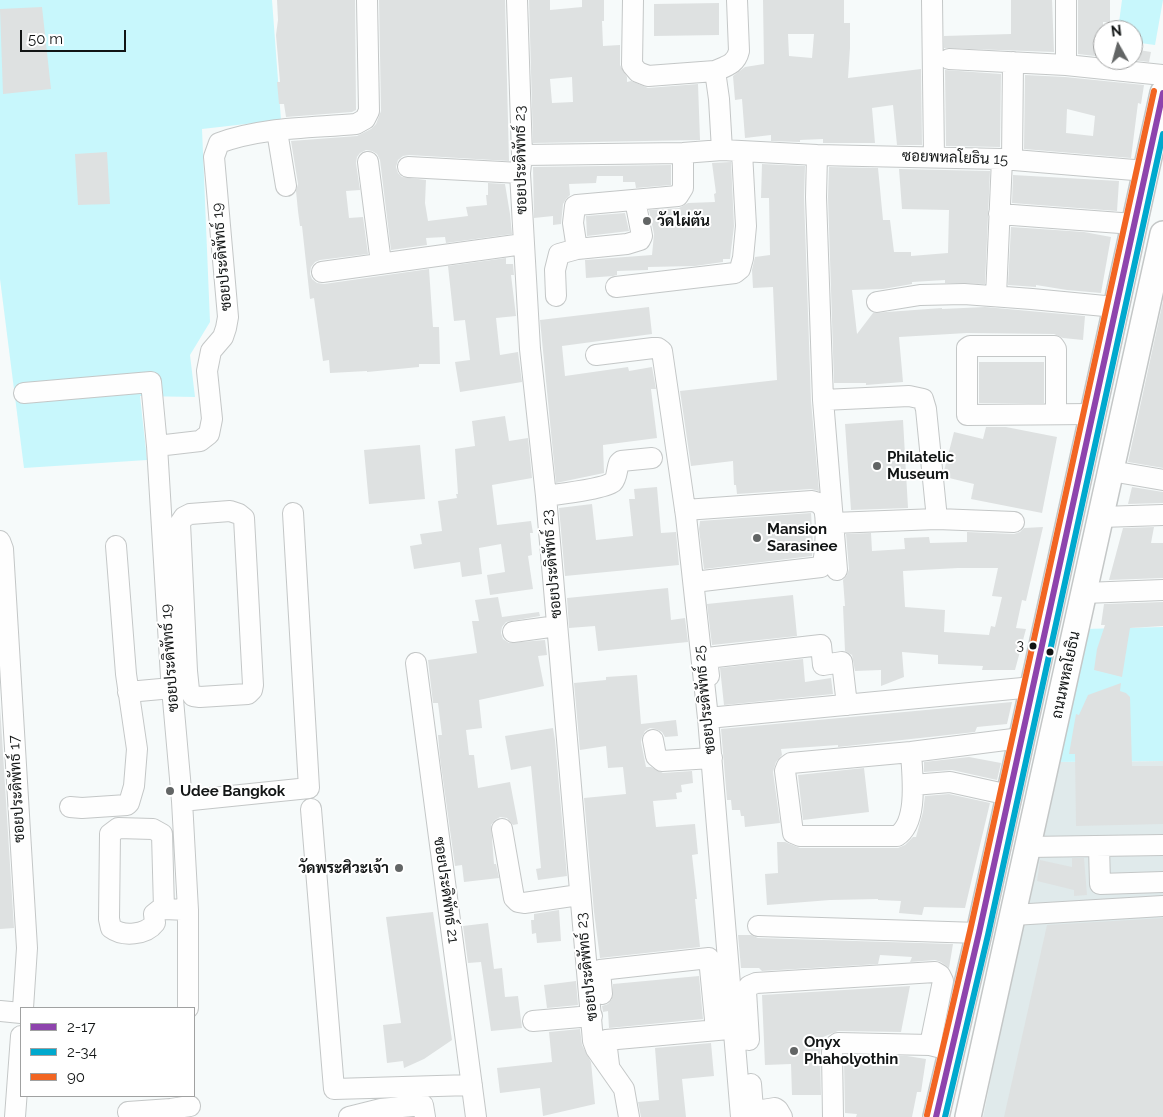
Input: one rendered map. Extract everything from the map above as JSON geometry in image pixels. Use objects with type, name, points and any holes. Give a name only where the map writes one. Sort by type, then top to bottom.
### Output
[{"type":"main road","name":"ถนนพหลโยธิน","points":[[936,1117],[941,1047],[979,933],[1163,93]]},
{"type":"main road","name":"ถนนพหลโยธิน","points":[[968,1117],[1163,234]]},
{"type":"street","name":"ซอยประดิพัทธ์ 19","points":[[188,1007],[188,910],[177,678],[157,446],[200,441],[209,434],[212,419],[207,371],[211,351],[223,337],[228,317],[214,157],[220,143],[235,137],[276,131],[356,124],[365,119],[369,111],[367,0]]},
{"type":"street","name":"ซอยประดิพัทธ์ 23","points":[[517,0],[523,244],[530,349],[546,496],[579,895],[594,1041],[596,1049],[624,1089],[629,1117]]},
{"type":"street","points":[[633,0],[632,65],[638,72],[648,76],[715,71],[733,63],[737,58],[739,50],[737,0]]},
{"type":"street","points":[[932,0],[934,157]]},
{"type":"street","points":[[1066,0],[1066,65]]},
{"type":"street","points":[[949,59],[1066,65],[1163,75]]},
{"type":"street","points":[[996,296],[999,214],[1007,160],[1013,62]]},
{"type":"street","points":[[715,71],[719,99],[722,150]]},
{"type":"street","points":[[276,131],[286,186]]},
{"type":"street","name":"ซอยพหลโยธิน 15","points":[[408,167],[521,164],[722,150],[817,156],[1007,160],[1146,171]]},
{"type":"street","points":[[616,287],[735,273],[740,269],[746,226],[742,152]]},
{"type":"street","points":[[578,249],[573,222],[575,206],[678,196],[683,188],[682,153]]},
{"type":"street","points":[[817,156],[816,197],[823,400],[837,570]]},
{"type":"street","points":[[368,162],[381,263]]},
{"type":"street","points":[[556,296],[556,270],[559,254],[578,249],[628,244],[640,240],[642,236],[635,200]]},
{"type":"street","points":[[999,214],[1134,224]]},
{"type":"street","points":[[322,272],[523,244]]},
{"type":"street","points":[[877,302],[920,294],[964,294],[1116,307]]},
{"type":"street","points":[[1056,414],[1056,349],[1054,346],[970,346],[967,348],[967,415],[1094,414]]},
{"type":"street","name":"ซอยประดิพัทธ์ 25","points":[[596,354],[652,348],[658,348],[662,351],[685,510],[694,582],[696,617],[711,718],[725,1029],[741,1117]]},
{"type":"street","points":[[24,393],[151,382],[157,446]]},
{"type":"street","points":[[823,400],[909,396],[923,399],[926,409],[938,519]]},
{"type":"street","points":[[546,496],[600,487],[612,483],[619,463],[652,458]]},
{"type":"street","points":[[1111,470],[1163,480]]},
{"type":"street","points":[[685,510],[812,501],[819,503],[824,509],[826,549],[824,563],[820,568],[694,582]]},
{"type":"street","points":[[230,511],[239,514],[244,518],[254,685],[248,694],[200,697],[193,696],[177,678],[180,523],[184,517],[190,514],[230,511]]},
{"type":"street","points":[[182,801],[309,788],[293,513]]},
{"type":"street","points":[[1101,517],[1163,516]]},
{"type":"street","points":[[834,523],[938,519],[1014,522]]},
{"type":"street","name":"ซอยประดิพัทธ์ 17","points":[[0,541],[3,550],[27,948],[23,1007]]},
{"type":"street","points":[[70,808],[120,806],[129,803],[134,786],[137,749],[128,692],[116,546]]},
{"type":"street","points":[[1084,593],[1163,590]]},
{"type":"street","points":[[514,632],[557,626]]},
{"type":"street","points":[[847,705],[842,662],[823,665],[820,645],[707,658],[711,718],[847,705],[1033,687]]},
{"type":"street","name":"ซอยประดิพัทธ์ 21","points":[[416,663],[476,1117]]},
{"type":"street","points":[[128,692],[177,678]]},
{"type":"street","points":[[911,752],[913,784],[908,820],[903,832],[897,836],[800,836],[793,833],[785,771],[791,763],[911,752],[1021,738]]},
{"type":"street","points":[[653,740],[656,756],[662,761],[712,758]]},
{"type":"street","points":[[913,784],[950,782],[1009,795]]},
{"type":"street","points":[[310,809],[334,1089],[472,1085]]},
{"type":"street","points":[[164,909],[162,834],[153,829],[115,829],[110,834],[109,919],[111,928],[116,932],[127,934],[147,930],[155,923],[154,914],[159,910],[188,910]]},
{"type":"street","points":[[502,829],[514,898],[518,902],[524,903],[579,895]]},
{"type":"street","points":[[1028,847],[1163,845]]},
{"type":"street","points":[[1098,846],[1100,884],[1163,882]]},
{"type":"street","points":[[1013,915],[1163,906]]},
{"type":"street","points":[[758,926],[979,933]]},
{"type":"street","points":[[606,1040],[725,1029],[709,958],[600,970],[606,1040],[609,1067]]},
{"type":"street","points":[[782,1117],[775,1108],[756,1111],[752,1106],[746,991],[749,986],[935,972],[940,975],[943,981],[941,1047],[843,1042],[834,1046],[832,1052],[833,1117]]},
{"type":"street","points":[[0,1011],[20,1013]]},
{"type":"street","points":[[533,1021],[592,1016]]},
{"type":"street","points":[[15,1117],[20,1050]]},
{"type":"street","points":[[349,1117],[380,1108],[423,1105],[425,1117]]},
{"type":"street","points":[[128,1112],[190,1106]]},
{"type":"shaded area","points":[[0,0],[272,0],[281,120],[202,129],[210,322],[190,355],[195,397],[140,396],[147,460],[24,468],[0,279]]},
{"type":"shaded area","points":[[1122,0],[1163,0],[1155,45],[1143,43],[1143,20],[1119,20]]},
{"type":"shaded area","points":[[1163,627],[1163,761],[1055,762],[1084,629]]},
{"type":"shaded area","points":[[1163,761],[1163,1117],[983,1117],[1055,762]]},
{"type":"building","points":[[277,0],[355,0],[356,110],[352,112],[286,117],[284,104],[279,104],[277,82],[280,82],[276,35],[278,20]]},
{"type":"building","points":[[379,0],[505,0],[509,161],[409,155],[403,156],[398,160],[396,167],[402,177],[426,180],[425,203],[428,221],[468,216],[466,207],[487,205],[488,183],[505,184],[512,234],[446,243],[445,237],[426,238],[427,245],[391,250],[380,160],[377,154],[372,151],[366,150],[360,153],[356,163],[360,190],[346,191],[349,218],[363,217],[368,254],[320,260],[311,267],[310,274],[317,283],[324,284],[429,269],[433,327],[439,327],[440,364],[419,364],[419,367],[367,372],[330,373],[329,360],[323,361],[314,298],[310,299],[302,226],[300,226],[298,211],[296,191],[298,184],[291,141],[357,136],[371,129],[376,124],[381,111]]},
{"type":"building","points":[[529,0],[550,0],[550,10],[582,7],[582,0],[604,0],[604,21],[602,21],[603,46],[620,45],[620,65],[627,77],[627,82],[631,81],[648,88],[698,84],[700,140],[533,143]],"holes":[[[572,77],[573,102],[552,103],[550,79]]]},
{"type":"building","points":[[763,0],[844,0],[844,23],[850,23],[848,78],[921,69],[922,145],[897,145],[893,105],[872,108],[875,143],[823,143],[823,139],[800,140],[800,142],[771,141],[771,135],[745,138],[742,99],[735,100],[733,76],[745,67],[764,64]],"holes":[[[788,34],[814,34],[812,58],[789,56]]]},
{"type":"building","points":[[1011,0],[1052,0],[1054,52],[944,48],[944,36],[1011,34]]},
{"type":"building","points":[[1078,0],[1110,0],[1110,20],[1093,20],[1093,56],[1078,54]]},
{"type":"building","points":[[719,3],[719,35],[654,36],[654,4]]},
{"type":"building","points":[[42,7],[51,89],[3,94],[0,9]]},
{"type":"building","points":[[1143,51],[1151,52],[1149,62],[1143,61]]},
{"type":"building","points":[[945,70],[1001,74],[1000,147],[946,146]]},
{"type":"building","points":[[1025,75],[1144,85],[1141,104],[1138,103],[1131,158],[1024,149]],"holes":[[[1067,109],[1095,116],[1093,136],[1066,133]]]},
{"type":"building","points":[[107,152],[110,204],[78,205],[75,154]]},
{"type":"building","points":[[731,162],[734,226],[730,259],[723,259],[723,262],[695,266],[648,267],[648,270],[617,271],[617,275],[613,276],[586,278],[585,260],[652,255],[654,234],[649,210],[679,208],[688,203],[715,202],[714,194],[716,193],[712,163]]},
{"type":"building","points":[[762,164],[805,166],[804,197],[811,401],[819,491],[811,489],[737,494],[736,485],[734,485],[733,461],[691,466],[680,391],[777,380],[773,287],[753,288],[752,270],[755,257],[770,255],[769,198],[761,198]]},
{"type":"building","points":[[671,165],[671,185],[636,188],[635,182],[623,182],[623,176],[597,176],[596,183],[569,184],[570,195],[563,204],[561,224],[553,225],[553,216],[534,218],[533,167]]},
{"type":"building","points":[[829,167],[878,168],[883,220],[890,220],[894,252],[911,252],[911,256],[948,253],[949,210],[902,209],[899,169],[990,171],[985,284],[945,283],[945,280],[912,282],[912,284],[883,289],[852,290],[857,334],[873,313],[985,307],[1085,316],[1083,340],[1063,338],[1054,334],[967,333],[899,337],[903,382],[866,385],[866,383],[834,383],[828,197]]},
{"type":"building","points":[[1013,175],[1119,181],[1117,211],[1012,203]]},
{"type":"building","points":[[625,213],[629,231],[587,236],[586,216]]},
{"type":"building","points":[[1011,227],[1084,232],[1111,237],[1101,293],[1036,285],[1036,287],[1008,285]]},
{"type":"building","points":[[506,258],[506,264],[513,264],[514,275],[511,275],[516,316],[496,318],[500,355],[518,352],[522,382],[460,392],[455,362],[470,360],[465,320],[454,321],[448,266]]},
{"type":"building","points":[[1163,301],[1163,468],[1128,462]]},
{"type":"building","points":[[649,307],[652,334],[562,346],[565,376],[628,367],[629,371],[652,367],[656,389],[651,389],[657,438],[603,445],[604,473],[556,483],[540,320]]},
{"type":"building","points":[[979,362],[1044,362],[1044,403],[979,403]]},
{"type":"building","points":[[505,416],[509,441],[528,438],[532,478],[492,485],[497,525],[531,521],[533,533],[530,533],[532,555],[528,556],[533,589],[490,595],[487,575],[505,572],[501,544],[479,548],[482,574],[462,577],[460,562],[414,569],[410,546],[422,544],[420,534],[442,531],[438,501],[457,498],[455,449],[475,446],[472,421]]},
{"type":"building","name":"Philatelic Museum","points":[[903,420],[908,508],[851,510],[845,424]]},
{"type":"building","points":[[986,427],[1006,427],[1057,437],[1042,513],[971,499],[974,484],[945,477],[944,471],[954,432],[983,439]]},
{"type":"building","points":[[420,445],[425,499],[369,504],[364,450]]},
{"type":"building","points":[[657,487],[661,533],[676,532],[679,565],[565,576],[559,508],[592,504],[596,540],[633,536],[629,499],[635,499],[634,489]]},
{"type":"building","points":[[1132,487],[1163,492],[1163,503],[1128,504]]},
{"type":"building","name":"Mansion Sarasinee","points":[[811,513],[812,556],[704,569],[699,529],[700,521]]},
{"type":"building","points":[[1043,527],[1026,601],[1022,600],[1016,628],[1026,629],[1015,670],[982,670],[983,666],[938,664],[938,655],[902,652],[904,677],[881,686],[881,670],[855,671],[852,655],[845,651],[843,580],[849,569],[846,534],[871,533],[872,551],[905,549],[904,538],[929,537],[930,543],[967,542],[967,532],[1014,534],[1024,528]],"holes":[[[998,568],[992,596],[1002,597],[995,627],[991,626],[989,635],[944,632],[945,610],[905,607],[903,571]]]},
{"type":"building","points":[[1154,527],[1151,543],[1163,543],[1163,578],[1109,580],[1123,528]]},
{"type":"building","points":[[668,588],[671,620],[685,618],[688,642],[598,651],[595,626],[569,628],[567,598]]},
{"type":"building","points":[[793,595],[797,636],[712,645],[707,604]]},
{"type":"building","points":[[498,597],[502,617],[539,612],[540,616],[506,622],[502,627],[501,633],[503,639],[509,643],[545,640],[547,655],[538,656],[544,686],[479,700],[482,728],[466,730],[469,755],[474,755],[478,788],[510,782],[518,824],[513,825],[507,818],[500,817],[491,825],[494,864],[496,864],[499,878],[464,882],[462,865],[455,866],[440,758],[438,735],[442,735],[438,703],[433,703],[428,660],[477,653],[472,621],[479,621],[475,600]]},
{"type":"building","points":[[1163,602],[1163,626],[1130,628],[1122,677],[1094,670],[1097,649],[1105,625],[1101,625],[1104,604]]},
{"type":"building","points":[[803,659],[805,682],[831,678],[833,694],[724,705],[720,668]]},
{"type":"building","points":[[637,675],[641,724],[676,720],[678,736],[665,737],[662,732],[650,728],[645,731],[641,742],[646,767],[651,767],[663,773],[692,771],[693,783],[681,785],[682,792],[676,793],[677,799],[653,801],[656,827],[695,824],[698,854],[692,855],[700,947],[600,958],[584,798],[626,794],[623,767],[608,768],[606,746],[580,750],[574,683],[606,680],[606,677]]},
{"type":"building","points":[[1121,683],[1120,691],[1130,697],[1132,766],[1163,766],[1163,824],[1076,826],[1075,754],[1069,754],[1076,714],[1079,715],[1088,695]]},
{"type":"building","points":[[1012,702],[1007,724],[977,727],[975,732],[838,747],[838,745],[781,749],[782,755],[776,762],[773,772],[780,823],[745,827],[744,816],[741,816],[740,810],[732,810],[731,800],[727,800],[721,729]]},
{"type":"building","points":[[0,706],[14,928],[0,929]]},
{"type":"building","points":[[553,728],[567,876],[538,880],[536,869],[541,868],[531,766],[511,770],[505,736]]},
{"type":"building","points":[[969,757],[1001,763],[997,780],[952,770],[924,772],[924,762]]},
{"type":"building","points":[[864,768],[869,812],[803,820],[798,775]]},
{"type":"building","points":[[949,794],[990,803],[965,908],[924,907],[922,915],[899,913],[901,901],[878,899],[830,900],[767,905],[765,874],[778,873],[777,842],[785,842],[800,848],[898,848],[905,845],[913,837],[916,837],[925,796]]},
{"type":"building","points":[[1072,858],[1084,858],[1087,895],[1074,896],[1074,890],[1037,881],[1040,860],[1072,867]]},
{"type":"building","points":[[559,910],[561,941],[537,943],[536,933],[532,934],[531,920],[534,920],[534,914]]},
{"type":"building","points":[[433,912],[452,1040],[424,1059],[404,1068],[403,1061],[387,1063],[383,1025],[401,1023],[386,917]]},
{"type":"building","points":[[1163,918],[1163,1117],[1004,1117],[1047,925]]},
{"type":"building","points":[[488,923],[494,969],[502,968],[505,997],[518,996],[522,1028],[491,1031],[481,962],[468,963],[463,926]]},
{"type":"building","points":[[738,935],[751,935],[758,938],[953,944],[949,968],[935,960],[910,962],[912,957],[880,955],[878,964],[762,971],[759,968],[741,968]]},
{"type":"building","points":[[699,976],[703,1019],[609,1028],[608,1011],[603,1012],[602,1006],[608,1004],[612,999],[613,984]]},
{"type":"building","points":[[576,981],[578,1005],[547,1008],[544,985]]},
{"type":"building","name":"Onyx Phaholyothin","points":[[910,986],[901,1032],[838,1031],[823,1037],[820,1052],[821,1095],[792,1095],[791,1064],[765,1065],[762,995]]},
{"type":"building","points":[[580,1029],[582,1045],[591,1062],[595,1104],[543,1116],[540,1088],[500,1093],[497,1068],[552,1062],[549,1032]]},
{"type":"building","points":[[711,1043],[714,1076],[682,1079],[686,1117],[641,1117],[638,1102],[659,1100],[655,1048]]},
{"type":"building","points":[[849,1055],[907,1056],[926,1059],[921,1092],[917,1092],[912,1117],[856,1117],[857,1114],[845,1113],[844,1061],[849,1061]]},
{"type":"transit line","name":"90","points":[[927,1115],[970,931],[1154,91]]},
{"type":"transit line","name":"2-17","points":[[936,1117],[979,933],[1163,93]]},
{"type":"transit line","name":"2-34","points":[[945,1117],[988,935],[1163,134]]},
{"type":"place","name":"วัดไผ่ตัน","points":[[647,221]]},
{"type":"place","name":"Philatelic Museum","points":[[877,466]]},
{"type":"place","name":"Mansion Sarasinee","points":[[757,538]]},
{"type":"place","name":"3","points":[[1033,646]]},
{"type":"place","name":"Udee Bangkok","points":[[170,791]]},
{"type":"place","name":"วัดพระศิวะเจ้า","points":[[399,868]]},
{"type":"place","name":"Onyx Phaholyothin","points":[[794,1051]]}]
